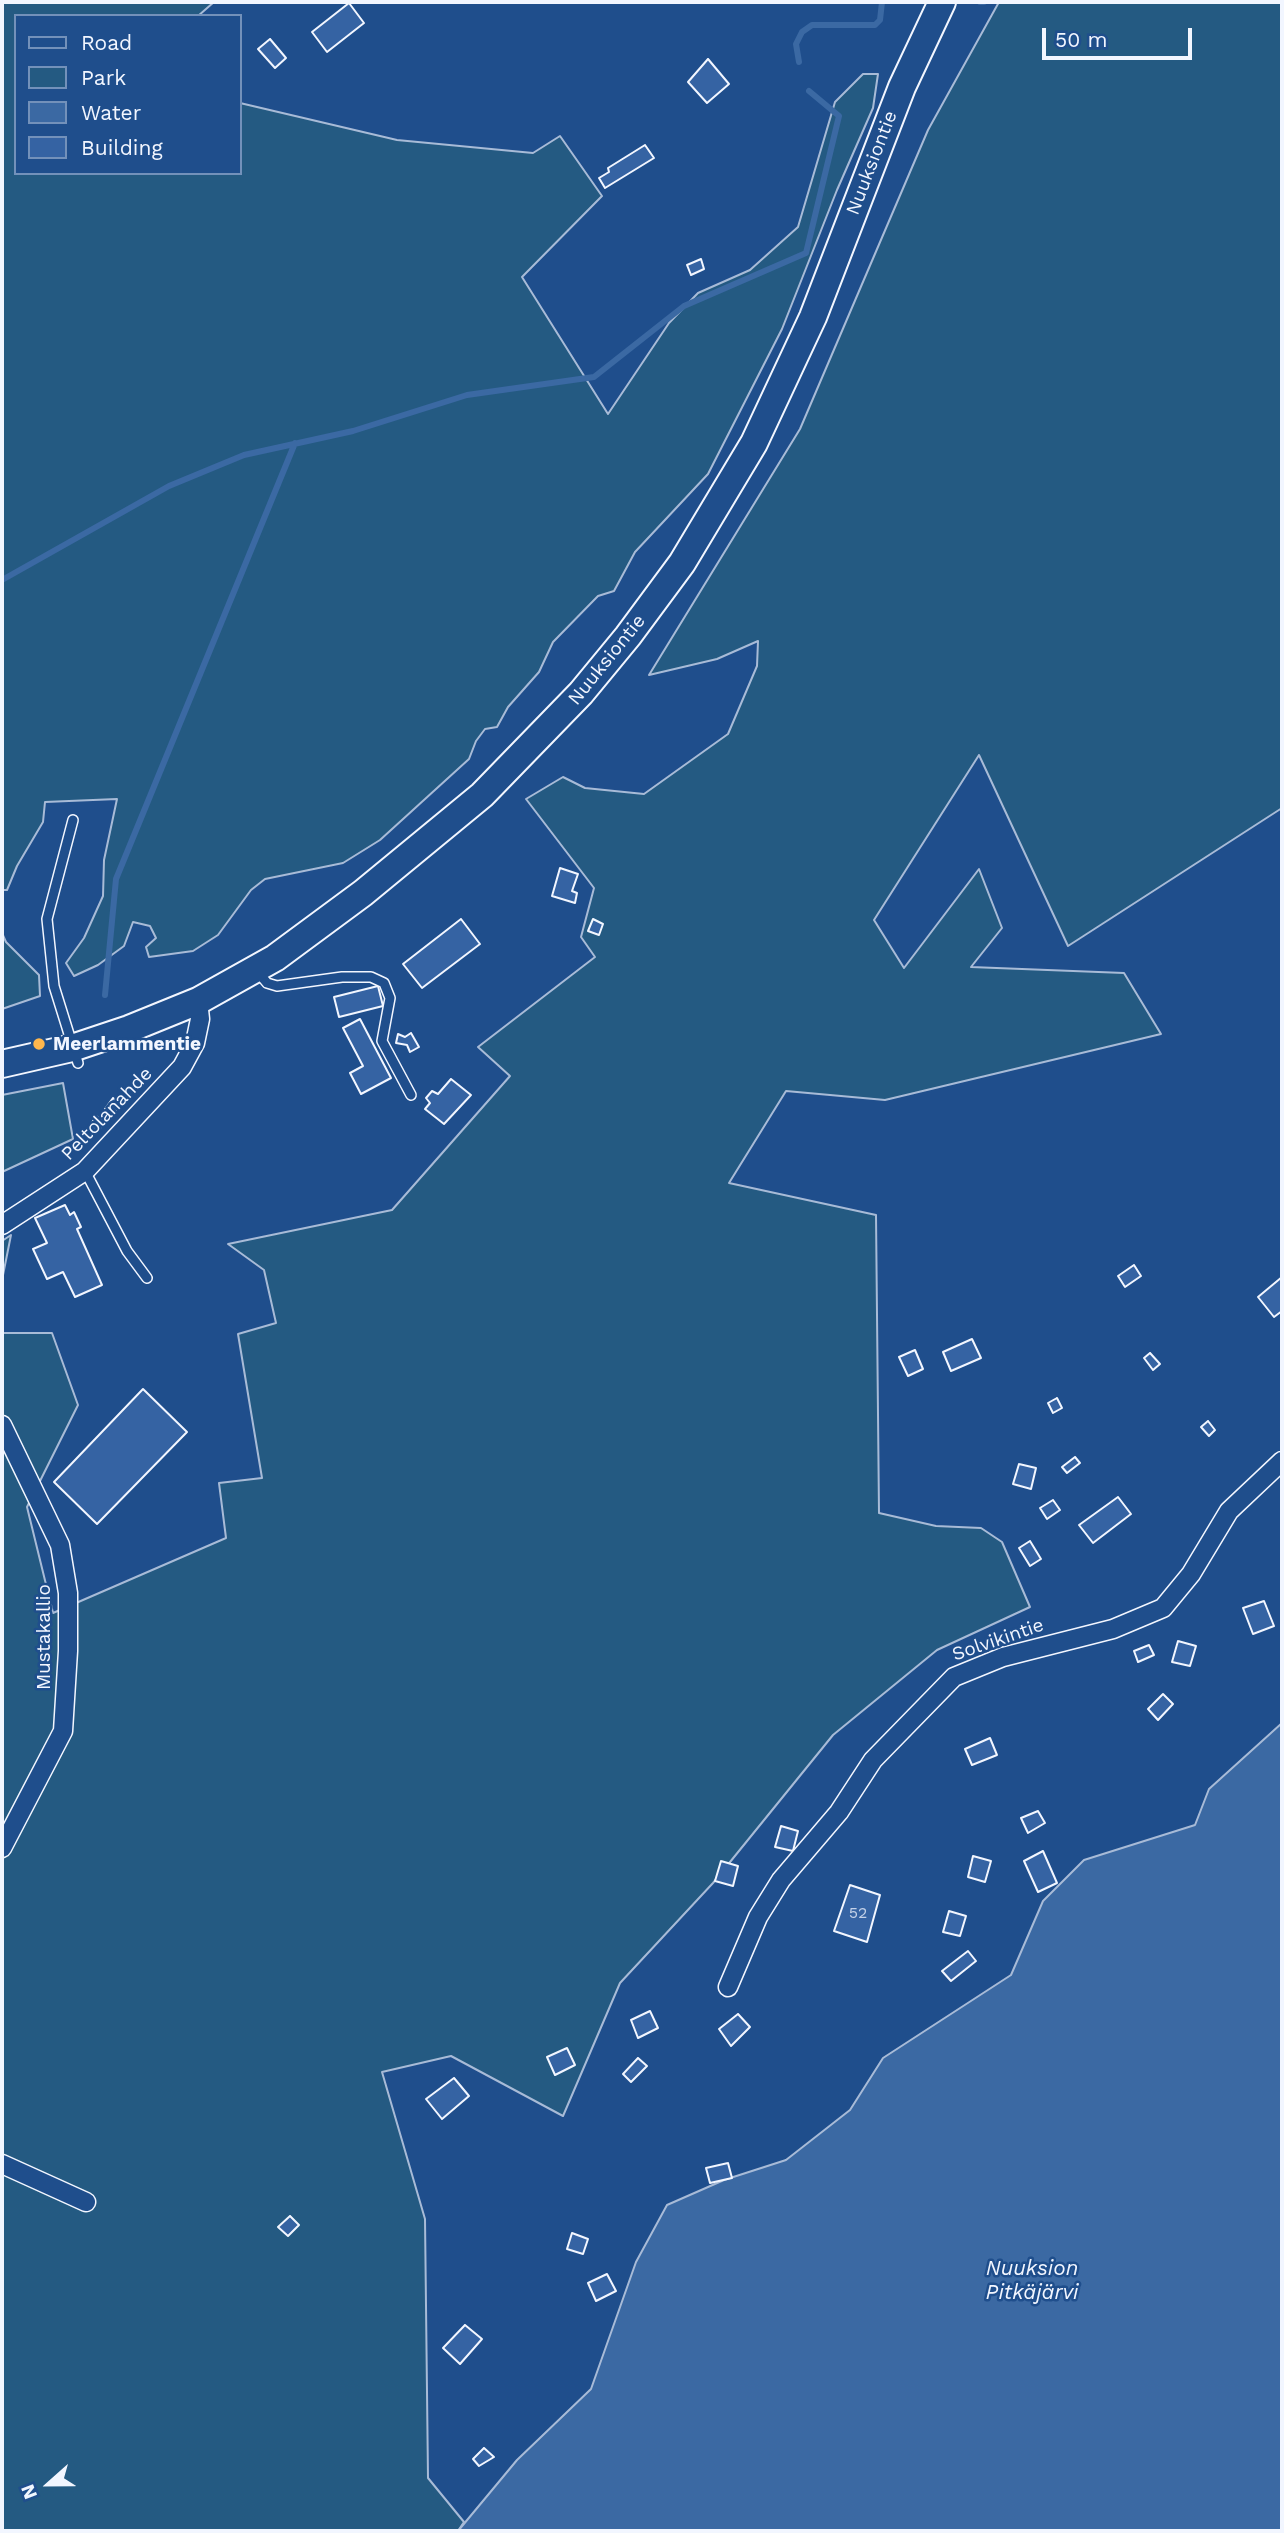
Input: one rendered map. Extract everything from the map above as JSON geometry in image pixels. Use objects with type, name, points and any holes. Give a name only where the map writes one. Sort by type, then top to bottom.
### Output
[{"type":"street","name":"Nuuksiontie","points":[[2,1064],[75,1055],[129,1029],[198,1002],[256,969],[363,893],[482,794],[581,693],[628,636],[682,563],[730,486],[778,395],[813,317],[902,87],[942,2]]},
{"type":"street","name":"Peltolanahde","points":[[2,1229],[85,1171],[182,1067],[195,1043],[200,1019],[198,1002]]},
{"type":"street","name":"Mustakallio","points":[[2,1426],[60,1545],[68,1593],[68,1651],[63,1731],[2,1848]]},
{"type":"street","name":"Solvikintie","points":[[728,1987],[758,1917],[781,1880],[839,1812],[873,1760],[954,1677],[1045,1644],[1113,1629],[1163,1608],[1191,1574],[1229,1511],[1282,1461]]},
{"type":"street","points":[[2,2164],[86,2202]]},
{"type":"lane","points":[[73,820],[47,919],[54,986],[75,1055]]},
{"type":"lane","points":[[256,969],[267,982],[277,986],[342,976],[370,977],[384,983],[390,998],[382,1041],[411,1095]]},
{"type":"lane","points":[[85,1171],[128,1251],[147,1278]]},
{"type":"green space","points":[[2,2],[214,2],[200,14],[14,14],[14,175],[242,175],[242,103],[397,140],[533,153],[560,136],[602,196],[522,277],[608,414],[669,323],[698,293],[750,270],[798,227],[835,102],[863,74],[878,74],[873,108],[782,329],[708,474],[635,552],[614,591],[598,596],[553,642],[539,672],[508,707],[497,727],[485,729],[476,741],[469,759],[380,840],[343,863],[265,879],[251,890],[218,935],[193,951],[149,957],[146,947],[156,938],[150,926],[133,922],[124,946],[98,965],[74,976],[66,963],[84,938],[103,896],[104,860],[117,799],[45,802],[43,822],[17,866],[7,890],[2,890]]},
{"type":"green space","points":[[999,2],[1282,2],[1282,808],[1068,946],[979,755],[874,920],[904,968],[979,869],[1002,928],[971,967],[1124,973],[1161,1034],[885,1100],[786,1091],[729,1183],[876,1215],[879,1513],[936,1526],[981,1528],[1002,1542],[1030,1607],[937,1650],[833,1735],[713,1883],[620,1983],[563,2116],[451,2056],[382,2072],[425,2219],[428,2478],[464,2522],[458,2531],[2,2531],[2,1333],[52,1333],[78,1405],[27,1507],[53,1613],[226,1538],[219,1483],[262,1478],[238,1334],[276,1323],[264,1270],[228,1244],[392,1210],[510,1076],[478,1047],[595,957],[581,937],[594,888],[526,799],[563,777],[585,788],[644,794],[728,734],[757,666],[758,641],[717,659],[649,675],[800,429],[928,130]]},
{"type":"green space","points":[[2,933],[6,942],[39,975],[40,996],[2,1009]]},
{"type":"green space","points":[[63,1083],[73,1139],[2,1172],[2,1095]]},
{"type":"green space","points":[[11,1235],[2,1280],[2,1241]]},
{"type":"water","name":"Nuuksion Pitkäjärvi","points":[[1282,1723],[1282,2531],[458,2531],[517,2460],[591,2389],[636,2262],[667,2205],[724,2180],[786,2160],[850,2110],[883,2058],[1011,1975],[1043,1901],[1084,1860],[1195,1825],[1209,1789]]},
{"type":"building","points":[[349,3],[364,23],[327,52],[312,32]]},
{"type":"building","points":[[270,39],[286,58],[275,68],[258,49]]},
{"type":"building","points":[[708,59],[729,84],[707,103],[688,82]]},
{"type":"building","points":[[645,145],[654,158],[605,188],[599,178],[609,172],[608,168]]},
{"type":"building","points":[[701,259],[704,269],[691,275],[687,265]]},
{"type":"building","points":[[560,868],[578,874],[572,891],[577,893],[575,903],[552,896]]},
{"type":"building","points":[[461,919],[480,944],[422,988],[403,964]]},
{"type":"building","points":[[593,919],[603,924],[599,935],[588,931]]},
{"type":"building","points":[[378,986],[383,1006],[339,1017],[334,997]]},
{"type":"building","points":[[360,1019],[391,1078],[361,1094],[350,1073],[363,1066],[343,1028]]},
{"type":"building","points":[[411,1033],[419,1047],[410,1052],[407,1045],[396,1043],[398,1034],[405,1037]]},
{"type":"building","points":[[451,1079],[471,1095],[444,1124],[425,1109],[430,1103],[426,1098],[432,1091],[438,1094]]},
{"type":"building","points":[[113,1098],[121,1104],[113,1115],[105,1109]]},
{"type":"building","points":[[96,1116],[105,1121],[97,1133],[89,1128]]},
{"type":"building","points":[[65,1205],[70,1215],[74,1212],[81,1227],[77,1229],[102,1285],[75,1297],[63,1272],[47,1279],[33,1249],[47,1243],[35,1218]]},
{"type":"building","points":[[1134,1265],[1141,1276],[1125,1287],[1118,1276]]},
{"type":"building","points":[[1282,1277],[1282,1311],[1274,1317],[1258,1297]]},
{"type":"building","points":[[972,1339],[981,1358],[951,1371],[943,1352]]},
{"type":"building","points":[[915,1350],[923,1369],[908,1376],[899,1357]]},
{"type":"building","points":[[1150,1353],[1160,1364],[1153,1370],[1144,1358]]},
{"type":"building","points":[[143,1389],[187,1432],[97,1524],[54,1482]]},
{"type":"building","points":[[1057,1398],[1062,1408],[1053,1413],[1048,1403]]},
{"type":"building","points":[[1208,1421],[1215,1430],[1209,1436],[1201,1427]]},
{"type":"building","points":[[1075,1457],[1080,1463],[1067,1473],[1062,1467]]},
{"type":"building","points":[[1019,1464],[1036,1468],[1031,1489],[1013,1484]]},
{"type":"building","points":[[1118,1497],[1131,1514],[1093,1543],[1079,1525]]},
{"type":"building","points":[[1053,1500],[1060,1510],[1047,1519],[1040,1508]]},
{"type":"building","points":[[1030,1541],[1041,1559],[1030,1566],[1019,1548]]},
{"type":"building","points":[[1264,1601],[1274,1626],[1253,1634],[1243,1608]]},
{"type":"building","points":[[1178,1641],[1196,1646],[1190,1666],[1172,1662]]},
{"type":"building","points":[[1149,1645],[1154,1655],[1138,1662],[1134,1651]]},
{"type":"building","points":[[1163,1694],[1173,1704],[1158,1720],[1148,1709]]},
{"type":"building","points":[[990,1738],[997,1755],[972,1765],[965,1749]]},
{"type":"building","points":[[1038,1811],[1045,1823],[1028,1833],[1021,1818]]},
{"type":"building","points":[[781,1826],[798,1831],[793,1851],[775,1847]]},
{"type":"building","points":[[1043,1851],[1057,1883],[1038,1892],[1024,1861]]},
{"type":"building","points":[[973,1856],[991,1861],[985,1882],[968,1877]]},
{"type":"building","points":[[721,1861],[738,1866],[733,1886],[715,1881]]},
{"type":"building","points":[[850,1885],[880,1895],[867,1942],[834,1931]]},
{"type":"building","points":[[949,1911],[966,1916],[960,1936],[943,1932]]},
{"type":"building","points":[[968,1951],[976,1961],[951,1981],[942,1971]]},
{"type":"building","points":[[650,2011],[658,2028],[638,2038],[631,2020]]},
{"type":"building","points":[[738,2014],[750,2027],[731,2046],[719,2029]]},
{"type":"building","points":[[567,2048],[575,2065],[555,2075],[547,2057]]},
{"type":"building","points":[[638,2058],[647,2066],[631,2082],[623,2074]]},
{"type":"building","points":[[454,2078],[469,2096],[442,2119],[426,2099]]},
{"type":"building","points":[[728,2163],[732,2178],[710,2183],[706,2168]]},
{"type":"building","points":[[290,2216],[299,2225],[288,2236],[278,2227]]},
{"type":"building","points":[[572,2233],[588,2239],[583,2254],[567,2249]]},
{"type":"building","points":[[607,2274],[616,2291],[596,2301],[588,2283]]},
{"type":"building","points":[[465,2325],[482,2339],[460,2364],[443,2348]]},
{"type":"building","points":[[484,2448],[494,2457],[479,2466],[473,2459]]},
{"type":"waterway","points":[[799,62],[796,44],[802,32],[812,25],[875,25],[880,20],[882,2]]},
{"type":"waterway","points":[[2,580],[169,486],[244,455],[353,431],[467,395],[594,377],[684,306],[806,253],[839,116],[809,91]]},
{"type":"waterway","points":[[105,995],[116,879],[295,443]]},
{"type":"place","name":"Meerlammentie","points":[[39,1044]]}]
